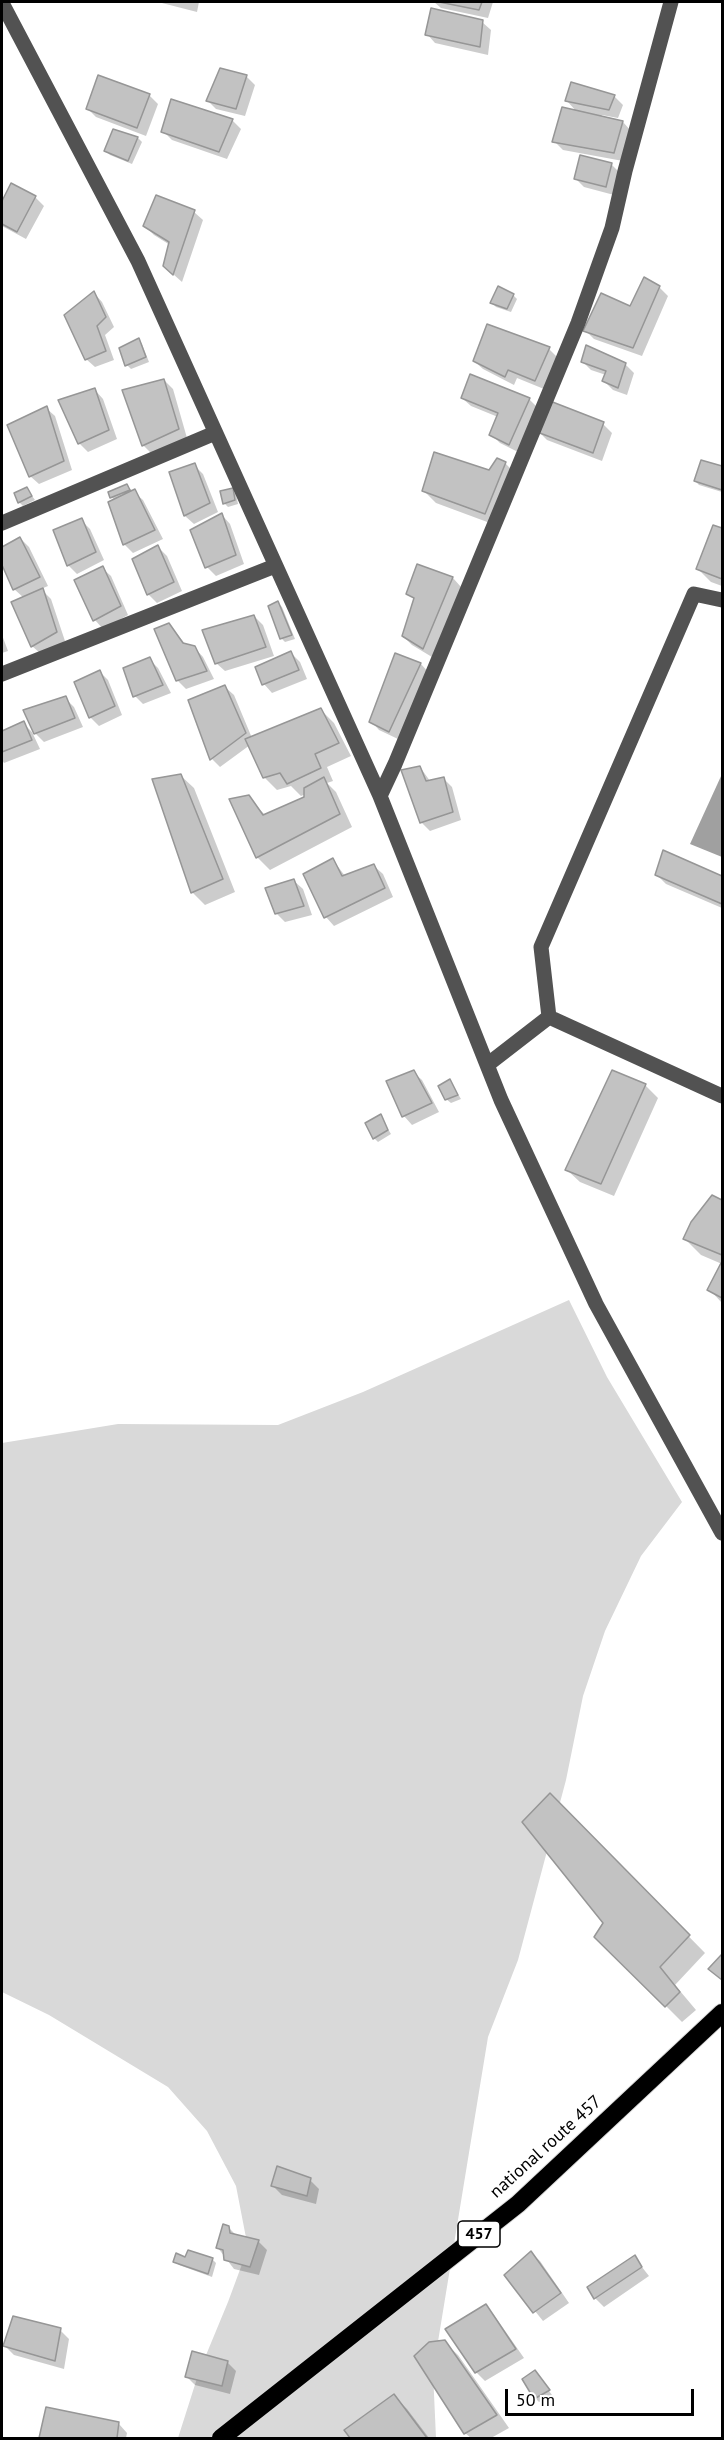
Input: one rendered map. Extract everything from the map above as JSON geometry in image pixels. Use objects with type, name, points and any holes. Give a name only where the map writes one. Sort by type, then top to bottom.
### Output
[{"type":"highway","name":"national route 457","points":[[221,2439],[518,2204],[723,2013]]},
{"type":"street","points":[[380,796],[578,324],[612,228],[625,171],[671,2]]},
{"type":"street","points":[[2,3],[138,261],[380,796],[505,1111],[596,1304],[723,1533]]},
{"type":"street","points":[[2,523],[215,433]]},
{"type":"street","points":[[2,674],[275,566]]},
{"type":"street","points":[[549,1017],[541,947],[694,594],[723,600]]},
{"type":"street","points":[[487,1065],[549,1017]]},
{"type":"street","points":[[549,1017],[723,1096]]},
{"type":"shaded area","points":[[722,774],[722,857],[690,844]]},
{"type":"shaded area","points":[[569,1300],[607,1377],[682,1502],[641,1556],[605,1631],[583,1696],[566,1780],[518,1960],[488,2037],[433,2372],[436,2438],[178,2438],[199,2372],[248,2248],[236,2186],[207,2131],[168,2087],[49,2015],[2,1992],[2,1443],[118,1424],[278,1425],[363,1392]]},
{"type":"building","points":[[439,2],[482,2],[479,10]]},
{"type":"building","points":[[431,8],[483,20],[480,47],[425,35]]},
{"type":"building","points":[[220,68],[247,75],[236,109],[206,101]]},
{"type":"building","points":[[98,75],[150,94],[137,128],[86,109]]},
{"type":"building","points":[[571,82],[615,95],[609,110],[565,101]]},
{"type":"building","points":[[171,99],[233,119],[219,152],[161,132]]},
{"type":"building","points":[[562,107],[623,121],[614,153],[552,142]]},
{"type":"building","points":[[113,129],[138,137],[128,161],[104,151]]},
{"type":"building","points":[[580,155],[612,163],[606,187],[574,179]]},
{"type":"building","points":[[11,183],[36,196],[17,232],[2,224],[2,201]]},
{"type":"building","points":[[156,195],[195,210],[173,275],[163,266],[169,242],[143,226]]},
{"type":"building","points":[[644,277],[660,286],[633,348],[583,331],[601,293],[630,306]]},
{"type":"building","points":[[498,286],[514,294],[507,309],[490,303]]},
{"type":"building","points":[[94,291],[106,317],[97,326],[106,351],[85,360],[64,315]]},
{"type":"building","points":[[487,324],[550,347],[535,381],[508,370],[505,377],[473,361]]},
{"type":"building","points":[[139,338],[146,357],[125,366],[119,348]]},
{"type":"building","points":[[586,345],[626,363],[618,388],[602,381],[606,371],[581,362]]},
{"type":"building","points":[[470,374],[530,398],[509,445],[489,435],[498,413],[461,398]]},
{"type":"building","points":[[164,379],[179,429],[142,446],[122,390]]},
{"type":"building","points":[[95,388],[109,430],[78,444],[58,400]]},
{"type":"building","points":[[550,401],[604,422],[593,453],[537,432]]},
{"type":"building","points":[[47,406],[64,461],[29,477],[7,425]]},
{"type":"building","points":[[434,452],[489,470],[497,458],[506,462],[485,514],[422,491]]},
{"type":"building","points":[[701,460],[722,466],[722,490],[694,481]]},
{"type":"building","points":[[195,463],[210,503],[184,516],[169,472]]},
{"type":"building","points":[[127,484],[130,490],[110,498],[108,492]]},
{"type":"building","points":[[27,487],[32,496],[18,503],[14,493]]},
{"type":"building","points":[[233,488],[235,500],[223,504],[220,491]]},
{"type":"building","points":[[135,489],[155,530],[123,545],[108,502]]},
{"type":"building","points":[[222,513],[236,555],[205,568],[190,530]]},
{"type":"building","points":[[82,518],[96,552],[67,566],[53,530]]},
{"type":"building","points":[[713,525],[722,528],[722,579],[696,569]]},
{"type":"building","points":[[20,537],[40,577],[13,590],[2,565],[2,547]]},
{"type":"building","points":[[158,545],[174,582],[147,595],[132,559]]},
{"type":"building","points":[[417,564],[453,577],[423,649],[402,636],[414,598],[406,594]]},
{"type":"building","points":[[103,566],[121,606],[93,621],[74,580]]},
{"type":"building","points":[[43,588],[57,632],[31,647],[11,602]]},
{"type":"building","points":[[278,601],[292,635],[280,639],[268,606]]},
{"type":"building","points":[[254,615],[266,647],[215,664],[202,630]]},
{"type":"building","points":[[169,623],[183,643],[195,646],[207,671],[176,681],[154,629]]},
{"type":"building","points":[[291,651],[299,670],[262,685],[255,667]]},
{"type":"building","points":[[395,653],[421,663],[389,732],[369,722]]},
{"type":"building","points":[[150,657],[163,685],[133,697],[123,668]]},
{"type":"building","points":[[100,670],[115,706],[89,718],[74,682]]},
{"type":"building","points":[[225,685],[246,733],[210,760],[188,700]]},
{"type":"building","points":[[66,696],[75,718],[34,734],[23,710]]},
{"type":"building","points":[[321,708],[339,743],[315,754],[321,768],[287,784],[280,773],[263,778],[245,739]]},
{"type":"building","points":[[24,721],[32,740],[2,752],[2,731]]},
{"type":"building","points":[[420,766],[426,781],[444,777],[453,812],[420,823],[401,770]]},
{"type":"building","points":[[181,774],[223,879],[191,893],[152,779]]},
{"type":"building","points":[[324,777],[340,814],[256,858],[229,799],[249,795],[263,815],[304,797],[304,788]]},
{"type":"building","points":[[663,850],[722,876],[722,904],[655,875]]},
{"type":"building","points":[[333,858],[342,876],[374,864],[385,888],[324,918],[303,874]]},
{"type":"building","points":[[294,879],[304,906],[275,914],[265,888]]},
{"type":"building","points":[[414,1070],[432,1103],[402,1117],[386,1081]]},
{"type":"building","points":[[612,1070],[646,1084],[601,1184],[565,1170]]},
{"type":"building","points":[[450,1079],[458,1095],[445,1100],[438,1086]]},
{"type":"building","points":[[381,1114],[388,1130],[373,1139],[365,1123]]},
{"type":"building","points":[[712,1195],[722,1200],[722,1255],[683,1239],[691,1222]]},
{"type":"building","points":[[722,1261],[722,1298],[707,1290]]},
{"type":"building","points":[[550,1793],[690,1935],[660,1967],[680,1992],[665,2007],[594,1937],[603,1923],[522,1822]]},
{"type":"building","points":[[722,1954],[722,1980],[708,1969]]},
{"type":"building","points":[[277,2166],[311,2178],[307,2196],[271,2186]]},
{"type":"building","points":[[223,2224],[229,2226],[230,2233],[259,2240],[250,2267],[224,2260],[223,2250],[216,2248]]},
{"type":"building","points":[[188,2250],[213,2258],[208,2274],[173,2262],[176,2253],[185,2257]]},
{"type":"building","points":[[531,2251],[561,2293],[533,2313],[504,2275]]},
{"type":"building","points":[[635,2255],[642,2267],[594,2299],[587,2287]]},
{"type":"building","points":[[486,2304],[516,2349],[475,2373],[445,2329]]},
{"type":"building","points":[[13,2316],[61,2328],[55,2361],[3,2346]]},
{"type":"building","points":[[445,2340],[497,2415],[464,2434],[414,2356],[429,2342]]},
{"type":"building","points":[[192,2351],[228,2361],[222,2386],[185,2377]]},
{"type":"building","points":[[535,2370],[550,2390],[534,2399],[522,2379]]},
{"type":"building","points":[[394,2394],[427,2438],[350,2438],[344,2430]]},
{"type":"building","points":[[46,2407],[119,2422],[117,2438],[39,2438]]}]
